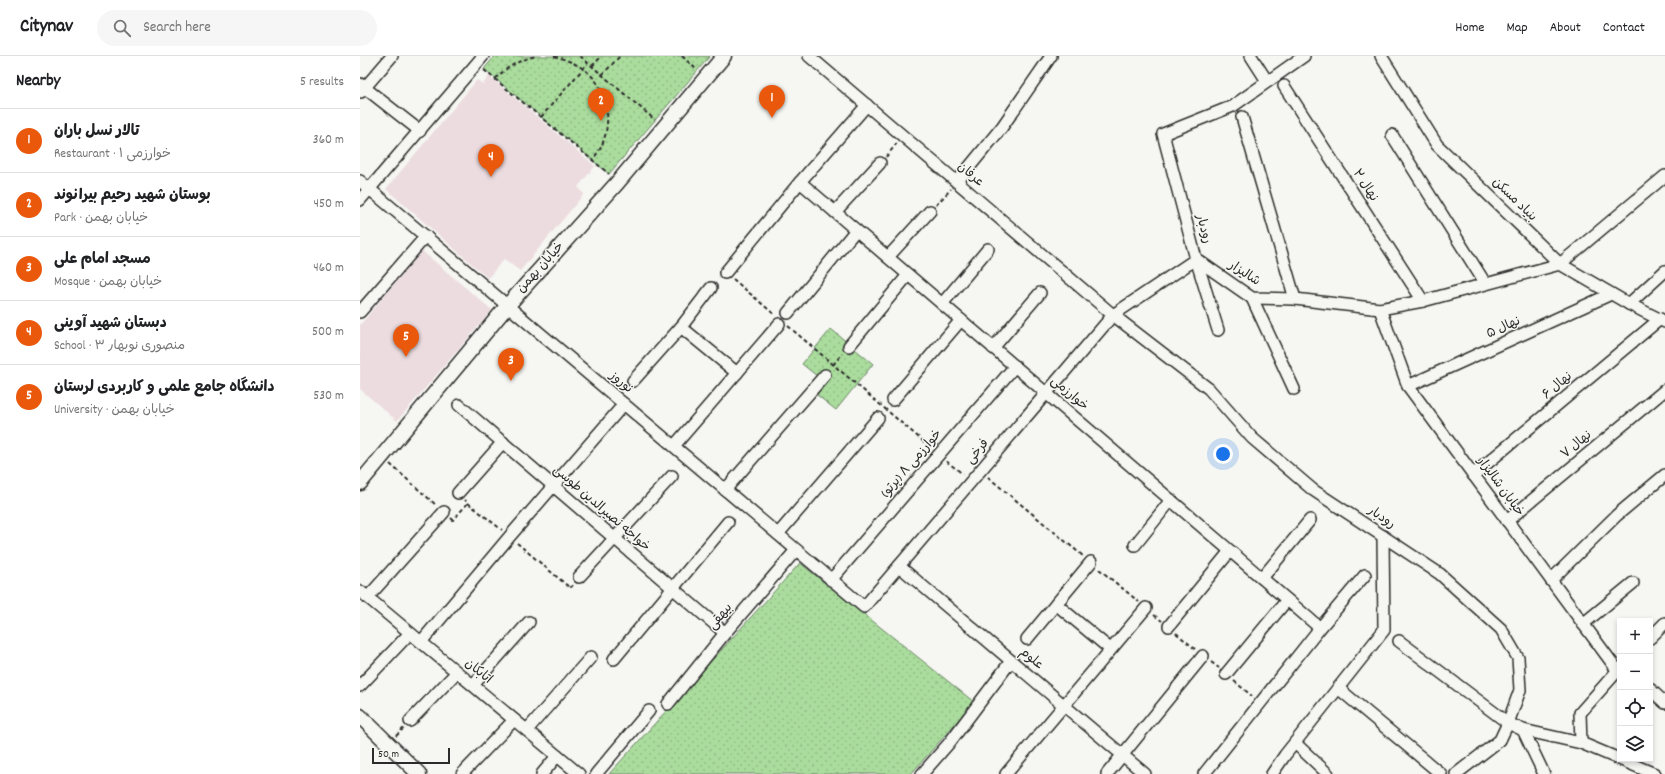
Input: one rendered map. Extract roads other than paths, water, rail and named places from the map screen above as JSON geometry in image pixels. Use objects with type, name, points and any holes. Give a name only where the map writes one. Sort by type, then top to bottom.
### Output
[{"type":"street","points":[[392,56],[362,88],[420,131]]},
{"type":"street","name":"خیابان بهمن","points":[[360,483],[508,305],[618,182],[724,56]]},
{"type":"street","name":"عرفان","points":[[809,56],[1113,315]]},
{"type":"street","points":[[957,182],[1002,127],[1051,56]]},
{"type":"street","points":[[1251,56],[1267,82],[1300,57]]},
{"type":"street","name":"بنیاد مسکن","points":[[1381,56],[1437,145],[1560,264],[1629,304],[1662,321]]},
{"type":"street","points":[[360,200],[480,60]]},
{"type":"street","name":"رودبار","points":[[1218,330],[1196,259],[1162,134],[1233,106],[1267,82]]},
{"type":"street","name":"نهال ۲","points":[[1284,86],[1423,301]]},
{"type":"street","points":[[725,273],[800,182],[867,105]]},
{"type":"street","points":[[1242,116],[1295,299]]},
{"type":"street","points":[[1392,135],[1485,283]]},
{"type":"street","points":[[835,212],[880,163]]},
{"type":"street","points":[[1560,264],[1665,176]]},
{"type":"street","name":"نوروز","points":[[360,181],[864,607]]},
{"type":"street","name":"خوارزمی","points":[[800,182],[1320,628]]},
{"type":"street","points":[[888,257],[930,211]]},
{"type":"street","points":[[788,312],[856,230]]},
{"type":"street","points":[[360,312],[426,236]]},
{"type":"street","points":[[942,304],[988,249]]},
{"type":"street","points":[[1113,315],[1196,259]]},
{"type":"street","name":"شالیزار","points":[[1196,259],[1252,298],[1295,299],[1380,309],[1423,301],[1485,283],[1560,264]]},
{"type":"street","points":[[1629,304],[1665,271]]},
{"type":"street","points":[[849,346],[908,275]]},
{"type":"street","points":[[632,381],[681,327],[711,288]]},
{"type":"street","points":[[993,348],[1040,293]]},
{"type":"street","name":"نهال ۵","points":[[1408,386],[1612,294]]},
{"type":"street","points":[[1252,298],[1294,389]]},
{"type":"street","name":"خیابان شالیزار","points":[[1380,309],[1408,386],[1583,624],[1617,666]]},
{"type":"street","name":"رودبار","points":[[1113,315],[1209,389],[1252,438],[1313,490],[1440,574],[1501,629],[1518,658],[1520,690],[1500,740],[1458,774]]},
{"type":"street","name":"فرخی","points":[[864,607],[1113,315]]},
{"type":"street","points":[[893,400],[961,320]]},
{"type":"street","name":"نهال ۶","points":[[1473,475],[1662,321]]},
{"type":"street","points":[[674,446],[780,322]]},
{"type":"street","points":[[681,327],[737,373]]},
{"type":"street","name":"خوارزمی ۸ (پرتو)","points":[[832,580],[1015,366]]},
{"type":"street","points":[[726,490],[825,375]]},
{"type":"street","name":"نهال ۷","points":[[1507,521],[1665,390]]},
{"type":"street","points":[[421,642],[624,404]]},
{"type":"street","name":"خواجه نصیرالدین طوسی","points":[[459,405],[725,633]]},
{"type":"street","points":[[778,534],[878,418]]},
{"type":"street","points":[[458,494],[503,442]]},
{"type":"street","points":[[1551,580],[1617,515],[1665,475]]},
{"type":"street","points":[[579,577],[672,476]]},
{"type":"street","points":[[1135,545],[1171,500]]},
{"type":"street","points":[[364,594],[444,512]]},
{"type":"street","points":[[1262,578],[1310,520]]},
{"type":"street","points":[[614,659],[728,522]]},
{"type":"street","points":[[1272,774],[1384,630],[1383,536]]},
{"type":"street","name":"بیهقی","points":[[668,704],[725,633],[796,550]]},
{"type":"street","points":[[1169,626],[1230,551]]},
{"type":"street","points":[[1026,639],[1091,562]]},
{"type":"street","name":"علوم","points":[[899,566],[1145,774]]},
{"type":"street","points":[[1204,774],[1320,628],[1365,575]]},
{"type":"street","points":[[1583,624],[1633,583]]},
{"type":"street","name":"اتابکان","points":[[364,594],[579,774]]},
{"type":"street","points":[[1226,674],[1287,600]]},
{"type":"street","points":[[1056,604],[1110,649]]},
{"type":"street","points":[[1006,774],[1146,608]]},
{"type":"street","points":[[473,685],[529,622]]},
{"type":"street","points":[[1653,635],[1665,623]]},
{"type":"street","points":[[360,686],[410,632]]},
{"type":"street","points":[[1399,641],[1508,723],[1523,730],[1581,743],[1655,774]]},
{"type":"street","points":[[1107,774],[1203,656]]},
{"type":"street","points":[[527,730],[591,657]]},
{"type":"street","points":[[922,774],[950,742],[1011,661]]},
{"type":"street","points":[[1581,743],[1580,713],[1617,671]]},
{"type":"street","points":[[410,721],[457,672]]},
{"type":"street","points":[[1338,688],[1441,774]]},
{"type":"street","points":[[1651,690],[1665,704]]},
{"type":"street","points":[[596,774],[649,711]]},
{"type":"street","points":[[360,716],[419,774]]},
{"type":"street","points":[[462,774],[514,720]]},
{"type":"street","points":[[1523,730],[1544,774]]},
{"type":"street","points":[[1295,743],[1328,774]]},
{"type":"street","points":[[542,774],[557,756]]},
{"type":"place","name":"تالار نسل باران","points":[[772,118]]},
{"type":"place","name":"بوستان شهید رحیم بیرانوند","points":[[601,121]]},
{"type":"place","name":"دبستان شهید آوینی","points":[[491,177]]},
{"type":"place","name":"دانشگاه جامع علمی و کاربردی لرستان","points":[[406,357]]},
{"type":"place","name":"مسجد امام علی","points":[[511,381]]}]
